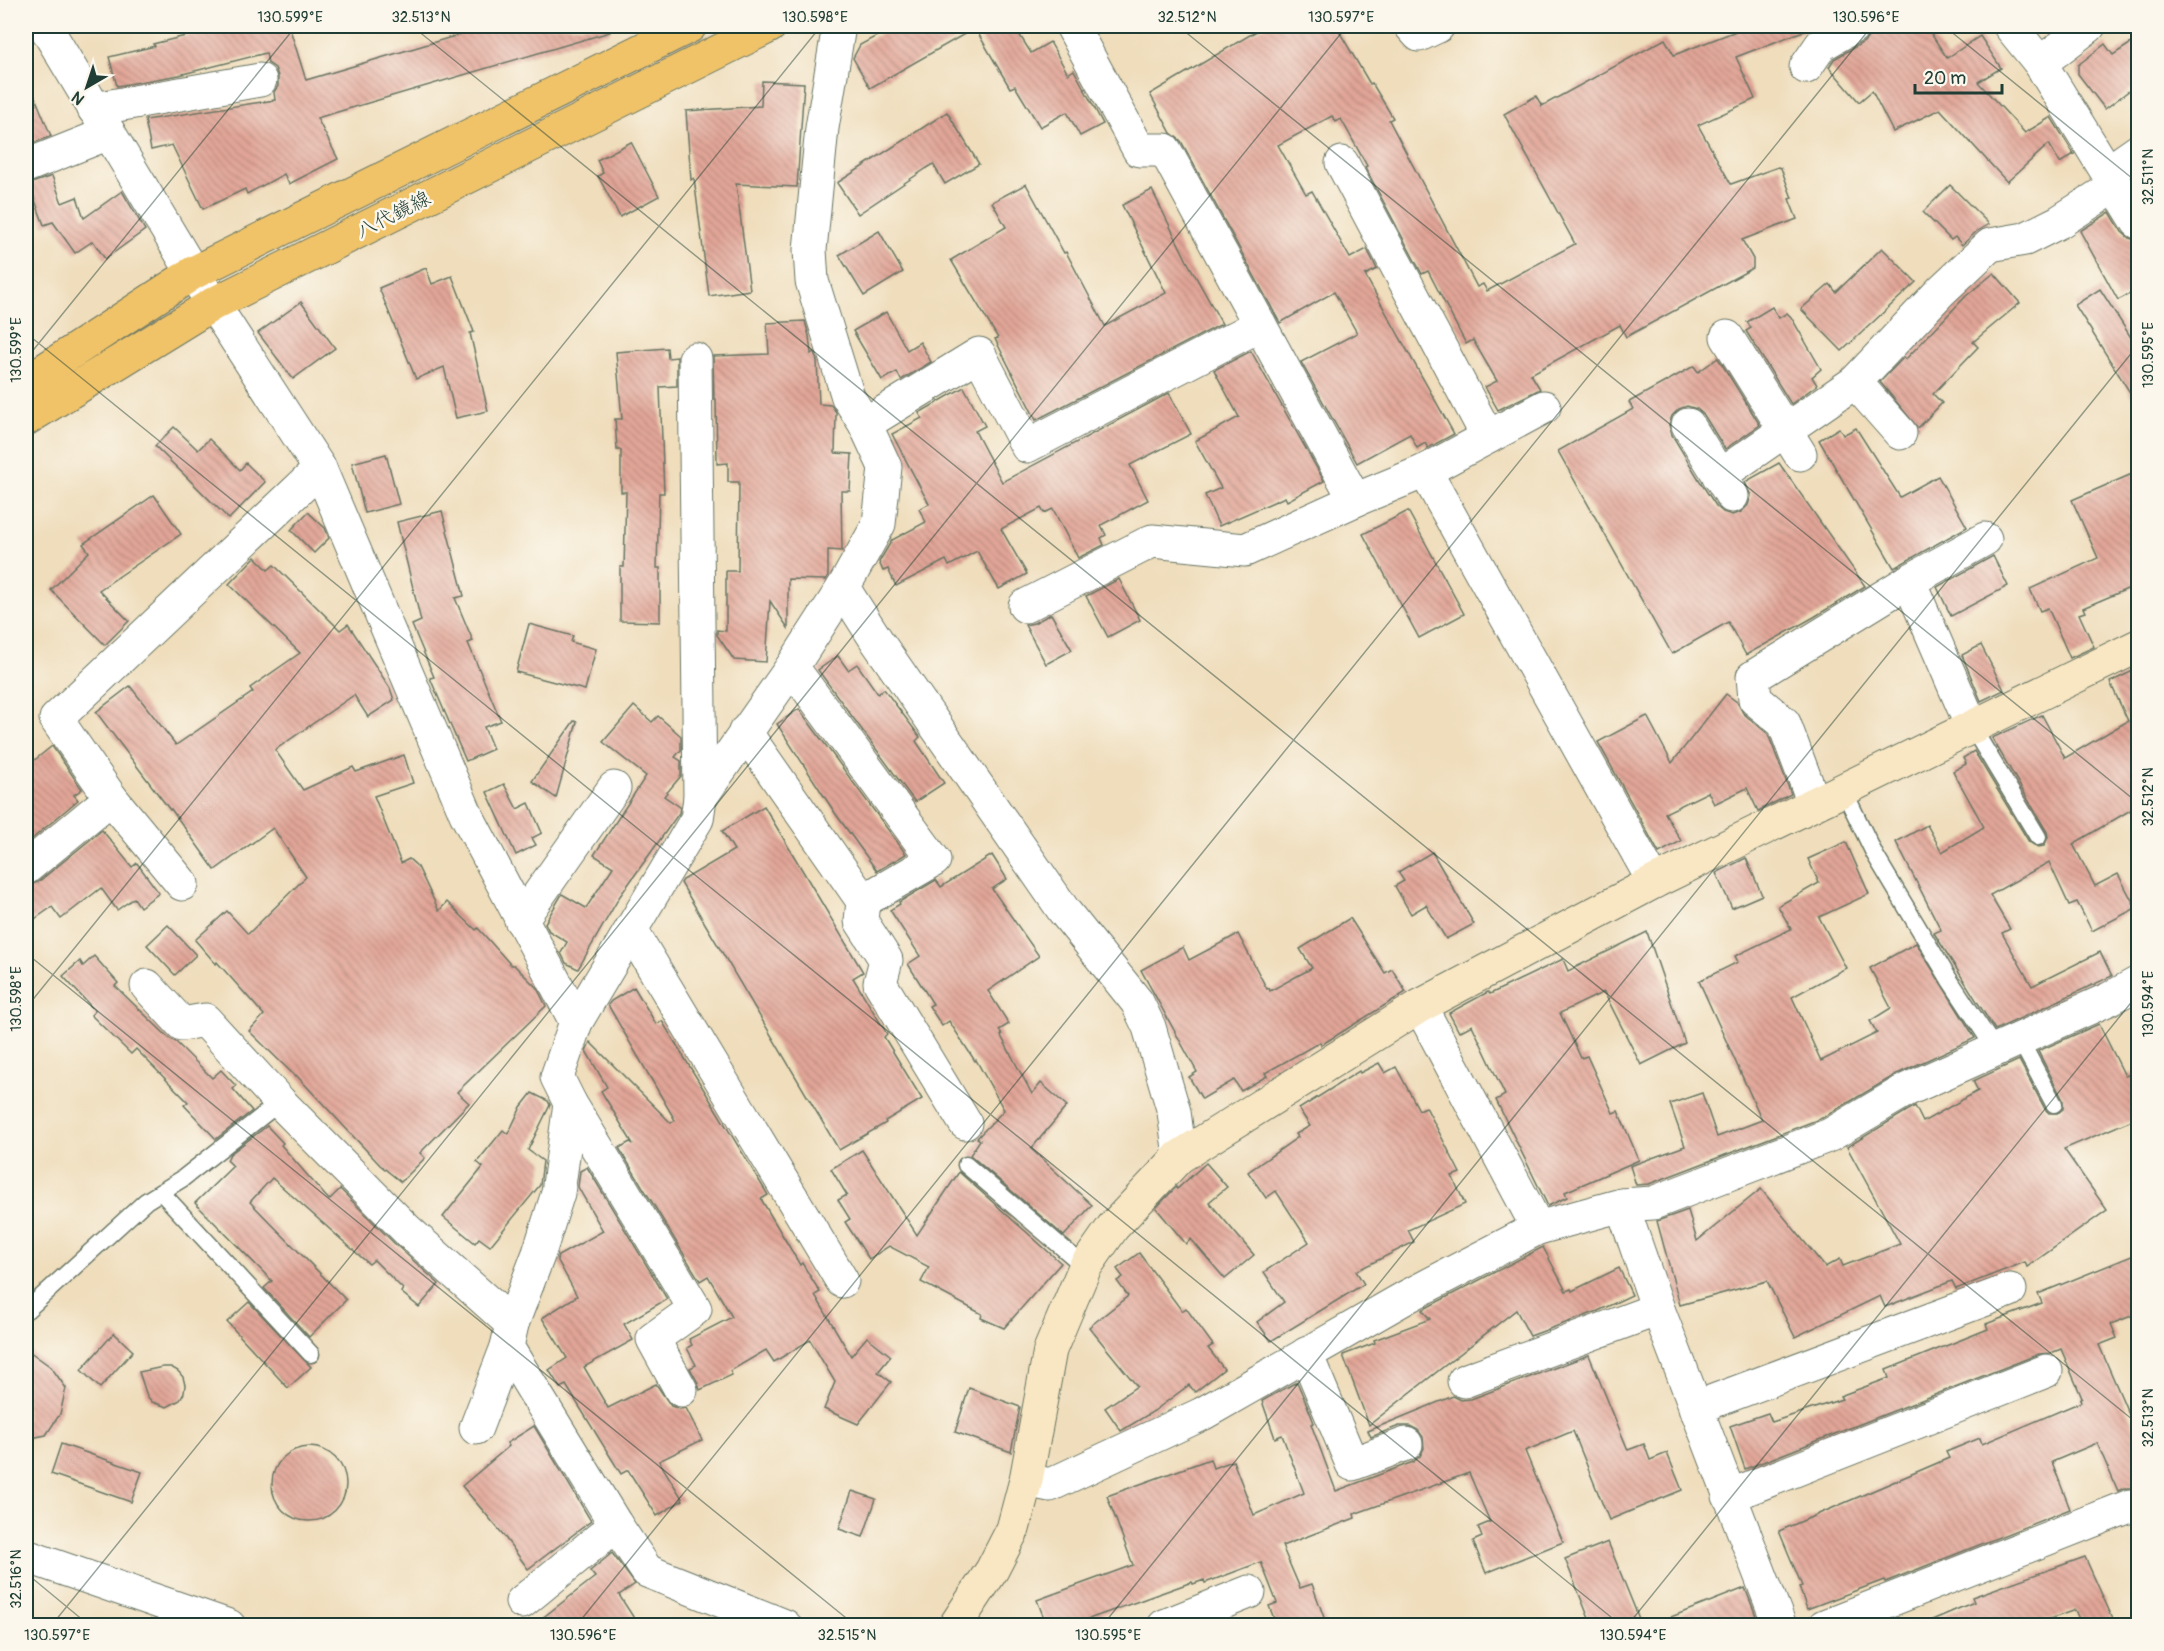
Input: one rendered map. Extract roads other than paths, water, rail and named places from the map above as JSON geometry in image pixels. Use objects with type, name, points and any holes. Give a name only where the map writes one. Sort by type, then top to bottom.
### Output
[{"type":"main road","name":"八代鏡線","points":[[26,382],[193,273],[690,26]]},
{"type":"main road","name":"八代鏡線","points":[[26,419],[213,304],[770,26]]},
{"type":"street","points":[[45,26],[193,273],[320,469],[466,814],[576,1022]]},
{"type":"street","points":[[700,798],[792,667],[843,588],[879,524],[885,467],[865,424],[848,397],[812,281],[810,250],[822,128],[839,26]]},
{"type":"street","points":[[1072,26],[1139,150],[1165,150],[1355,500]]},
{"type":"street","points":[[1411,26],[1419,35],[1438,26]]},
{"type":"street","points":[[1806,67],[1821,45],[1854,26]]},
{"type":"street","points":[[2010,26],[2040,63],[2139,222]]},
{"type":"street","points":[[2040,63],[2089,26]]},
{"type":"street","points":[[26,166],[102,121],[260,82]]},
{"type":"street","points":[[1688,425],[1725,486],[1793,442],[1855,382],[1941,291],[1990,245],[2025,239],[2059,222],[2112,179],[2139,151]]},
{"type":"street","points":[[1342,163],[1488,437]]},
{"type":"street","points":[[865,424],[979,354],[1027,446],[1260,325]]},
{"type":"street","points":[[1727,337],[1793,442]]},
{"type":"street","points":[[681,1390],[653,1339],[695,1309],[570,1103],[557,1077],[576,1022],[697,819],[700,798],[695,359]]},
{"type":"street","points":[[1855,382],[1900,433]]},
{"type":"street","points":[[1025,606],[1152,541],[1245,550],[1425,471],[1544,407]]},
{"type":"street","points":[[182,884],[111,798],[56,719],[320,469]]},
{"type":"street","points":[[1425,471],[1654,882]]},
{"type":"street","points":[[1829,796],[1784,723],[1755,699],[1753,677],[1909,581],[1985,539]]},
{"type":"street","points":[[1909,581],[1972,727]]},
{"type":"street","points":[[843,588],[877,641],[1064,911],[1137,1002],[1149,1027],[1171,1102],[1180,1156]]},
{"type":"street","points":[[955,1626],[992,1570],[1013,1529],[1026,1480],[1050,1350],[1085,1267],[1113,1227],[1180,1156],[1420,1006],[1654,882],[2139,646]]},
{"type":"street","points":[[792,667],[934,860],[863,900]]},
{"type":"street","points":[[745,732],[863,900],[861,921],[886,960],[880,983],[964,1123]]},
{"type":"street","points":[[521,920],[614,788]]},
{"type":"street","points":[[26,868],[111,798]]},
{"type":"street","points":[[631,930],[842,1281]]},
{"type":"street","points":[[1026,1480],[1050,1485],[1202,1414],[1408,1296],[1538,1228],[1622,1205],[1653,1203],[1830,1135],[1906,1090],[2109,999],[2139,983]]},
{"type":"street","points":[[147,986],[182,1024],[205,1020],[280,1102],[509,1335],[616,1525],[647,1571],[785,1626]]},
{"type":"street","points":[[1420,1006],[1538,1228]]},
{"type":"street","points":[[476,1428],[539,1253],[558,1193],[570,1103]]},
{"type":"street","points":[[1622,1205],[1658,1309],[1779,1626]]},
{"type":"street","points":[[1695,1408],[2010,1290]]},
{"type":"street","points":[[1464,1381],[1658,1309]]},
{"type":"street","points":[[1306,1354],[1352,1464],[1406,1444]]},
{"type":"street","points":[[1729,1496],[2046,1371]]},
{"type":"street","points":[[1824,1626],[2130,1506]]},
{"type":"street","points":[[522,1602],[616,1525]]},
{"type":"street","points":[[26,1556],[229,1626]]},
{"type":"street","points":[[1164,1626],[1249,1592]]},
{"type":"lane","points":[[1972,727],[2038,837]]},
{"type":"lane","points":[[1829,796],[1875,855],[1949,979],[2007,1044],[2054,1104]]},
{"type":"lane","points":[[27,1310],[146,1201],[182,1179],[280,1102]]},
{"type":"lane","points":[[966,1166],[1085,1267]]},
{"type":"lane","points":[[160,1192],[311,1353]]}]
